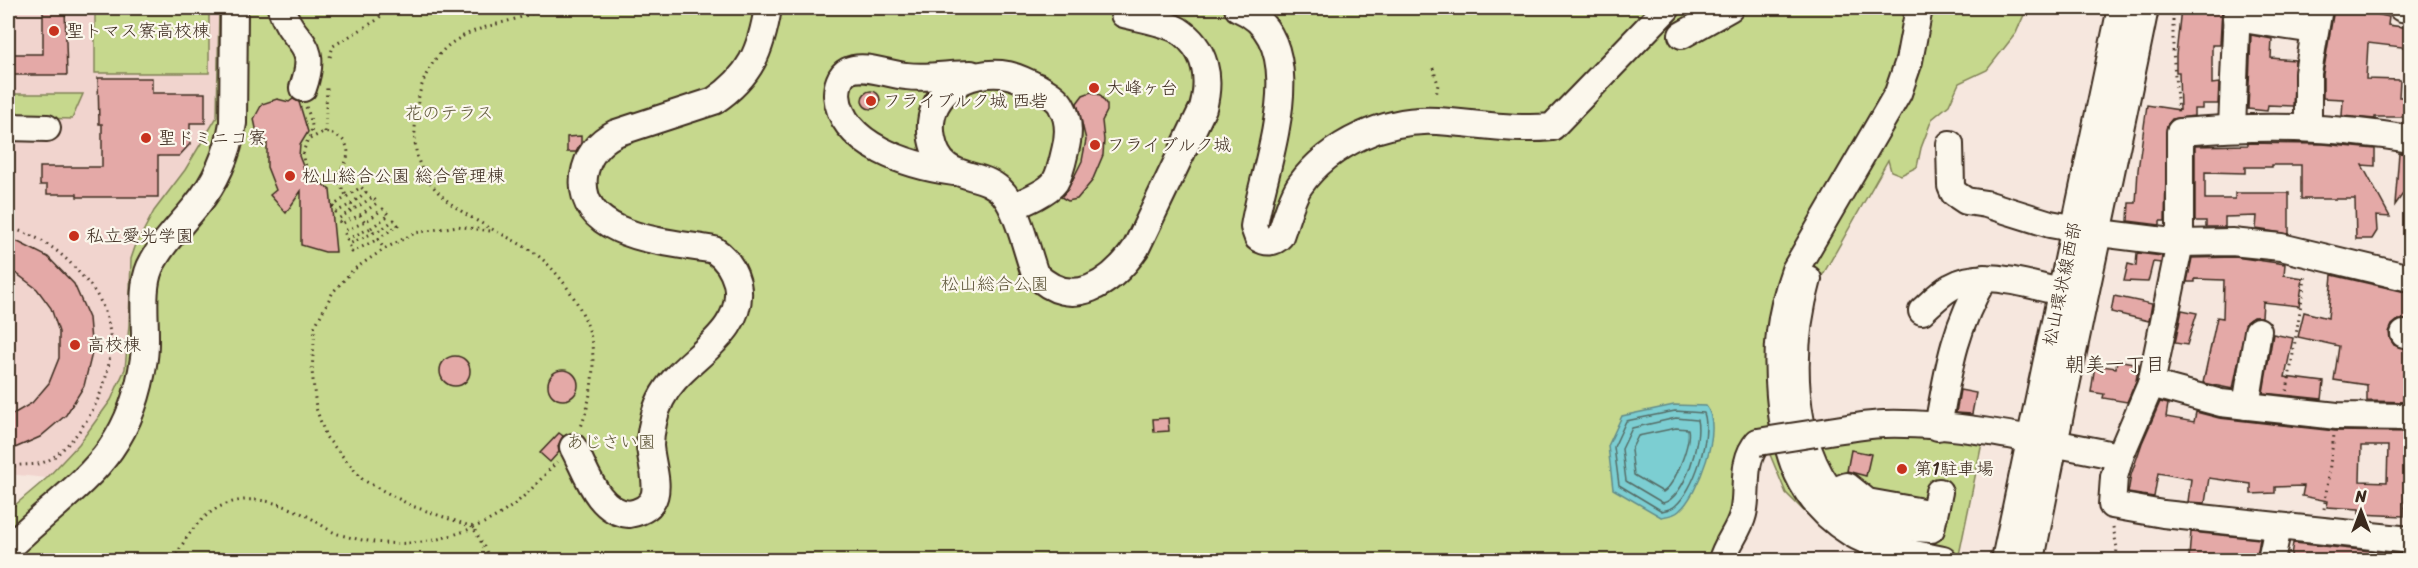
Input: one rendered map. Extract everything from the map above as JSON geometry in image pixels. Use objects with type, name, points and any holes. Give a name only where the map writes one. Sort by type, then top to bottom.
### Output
[{"type":"street","points":[[8,548],[94,471],[125,429],[142,377],[148,270],[160,248],[198,205],[221,165],[230,141],[233,123],[234,8]]},
{"type":"street","points":[[281,8],[310,58],[309,72],[303,88]]},
{"type":"street","points":[[573,447],[602,500],[609,508],[629,514],[647,506],[657,488],[651,440],[654,417],[659,403],[676,378],[725,331],[734,315],[738,297],[733,271],[723,255],[714,250],[622,231],[600,219],[586,197],[584,180],[587,164],[601,142],[616,133],[714,101],[727,92],[738,82],[755,57],[761,44],[768,8]]},
{"type":"street","points":[[1012,207],[1032,199],[1055,182],[1069,134],[1062,105],[1045,91],[1009,75],[922,77],[870,69],[850,70],[842,75],[837,90],[838,108],[850,129],[888,154],[924,168],[954,172],[991,184],[1003,192],[1012,207],[1035,274],[1047,285],[1062,291],[1077,292],[1100,284],[1124,265],[1136,248],[1203,108],[1207,92],[1208,75],[1203,59],[1194,45],[1177,29],[1124,14],[1123,8]]},
{"type":"street","points":[[1238,8],[1252,16],[1268,32],[1274,42],[1280,64],[1274,139],[1254,225],[1257,236],[1268,242],[1280,236],[1299,186],[1336,150],[1359,137],[1409,122],[1435,120],[1535,129],[1552,127],[1630,53],[1667,8]]},
{"type":"street","points":[[1682,35],[1730,8]]},
{"type":"street","points":[[1919,8],[1909,61],[1898,93],[1795,270],[1784,299],[1778,330],[1777,362],[1788,453],[1811,496],[1830,517],[1851,534],[1877,545],[1943,561]]},
{"type":"street","points":[[1934,8],[1923,67],[1908,106],[1809,278],[1802,301],[1797,332],[1796,362],[1801,424],[1807,450],[1831,492],[1847,510],[1875,525],[1931,529],[1936,503]]},
{"type":"street","name":"松山環状線西部","points":[[2031,561],[2042,441],[2061,292],[2121,8]]},
{"type":"street","name":"松山環状線西部","points":[[2005,561],[2042,441],[2100,233],[2145,8]]},
{"type":"street","points":[[2402,8],[2410,9]]},
{"type":"street","points":[[2232,127],[2237,13],[2317,19],[2308,73],[2308,127]]},
{"type":"street","points":[[954,172],[944,163],[934,147],[931,129],[934,111],[949,88],[965,78],[983,74]]},
{"type":"street","points":[[8,127],[47,128]]},
{"type":"street","points":[[2410,139],[2308,127],[2232,127],[2180,132],[2180,243],[2151,384],[2120,456],[2114,477],[2112,505],[2163,514],[2410,540]]},
{"type":"street","points":[[1950,144],[1951,186],[1960,199],[1986,204],[2050,224],[2100,233],[2180,243],[2232,242],[2281,247],[2410,278]]},
{"type":"street","points":[[1938,427],[1954,344],[1964,314],[1984,278]]},
{"type":"street","points":[[1922,311],[1952,286],[1984,278],[2061,292]]},
{"type":"street","points":[[2246,406],[2258,331]]},
{"type":"street","points":[[2151,384],[2221,404],[2337,416],[2410,417]]},
{"type":"street","points":[[1722,561],[1741,523],[1751,450],[1758,442],[1883,424],[1938,427],[2042,441],[2120,456]]},
{"type":"street","points":[[2271,561],[2278,527]]},
{"type":"path","points":[[329,61],[333,46],[377,20],[388,8]]},
{"type":"path","points":[[174,561],[184,538],[199,521],[216,507],[242,500],[267,500],[302,513],[336,533],[372,542],[410,543],[442,538],[473,527],[509,509],[573,447],[587,410],[593,371],[591,337],[576,302],[558,276],[531,250],[459,209],[435,189],[420,164],[414,131],[420,92],[433,61],[457,39],[488,27],[527,17],[543,8]]},
{"type":"path","points":[[2173,8],[2173,51],[2180,132]]},
{"type":"path","points":[[1433,68],[1438,84],[1436,97]]},
{"type":"path","points":[[325,132],[327,79]]},
{"type":"path","points":[[303,88],[302,99],[308,110],[312,128],[308,142],[304,156],[309,170],[322,178],[335,176],[344,167],[348,152],[340,137],[325,132],[319,133],[308,142]]},
{"type":"path","points":[[335,176],[347,197]]},
{"type":"path","points":[[361,187],[366,192],[351,204],[336,212],[333,206],[361,187]]},
{"type":"path","points":[[373,198],[377,203],[360,215],[341,224],[338,219],[373,198]]},
{"type":"path","points":[[351,204],[355,209]]},
{"type":"path","points":[[383,209],[389,215],[371,228],[347,239],[344,231],[365,222],[383,209]]},
{"type":"path","points":[[360,215],[365,222]]},
{"type":"path","points":[[393,220],[398,225],[378,239],[352,252],[349,244],[374,233],[393,220]]},
{"type":"path","points":[[491,561],[473,527],[412,506],[363,480],[326,436],[316,408],[312,371],[315,327],[333,292],[353,270],[415,232],[457,226],[494,231]]},
{"type":"path","points":[[8,228],[42,241],[65,257],[99,298],[105,311],[109,338],[105,378],[97,401],[68,443],[54,457],[42,463],[8,468]]},
{"type":"path","points":[[371,228],[374,233]]},
{"type":"path","points":[[378,239],[384,249]]},
{"type":"path","points":[[2284,410],[2310,254]]},
{"type":"path","points":[[2321,532],[2337,416]]},
{"type":"path","points":[[2112,505],[2110,516],[2117,548],[2116,561]]},
{"type":"shaded area","name":"私立愛光学園","points":[[8,8],[219,8],[217,117],[185,170],[154,211],[135,247],[131,259],[125,369],[111,400],[79,444],[47,478],[8,474]]},
{"type":"green space","points":[[95,8],[209,8],[209,73],[95,73]]},
{"type":"green space","name":"松山総合公園","points":[[219,8],[2027,8],[2016,33],[1987,70],[1959,83],[1949,105],[1932,119],[1921,148],[1917,167],[1901,175],[1891,171],[1888,160],[1809,299],[1801,363],[1811,440],[1875,434],[1927,435],[1982,443],[1958,560],[1893,560],[1846,542],[1812,519],[1786,493],[1761,433],[1736,508],[1709,560],[8,560],[8,511],[47,478],[79,444],[111,400],[125,369],[131,259],[135,247],[154,211],[185,170],[217,117]]},
{"type":"green space","points":[[8,94],[83,94],[72,119],[8,117]]},
{"type":"water","points":[[1674,405],[1706,406],[1711,416],[1712,429],[1706,460],[1694,491],[1679,511],[1661,517],[1613,489],[1608,446],[1622,416]]},
{"type":"building","name":"聖トマス寮高校棟","points":[[43,8],[65,8],[67,75],[8,75],[8,54],[43,54]]},
{"type":"building","points":[[2181,8],[2222,8],[2220,45],[2212,45],[2212,84],[2219,83],[2218,104],[2202,104],[2202,109],[2194,109],[2194,116],[2172,119],[2167,125],[2165,221],[2160,221],[2160,225],[2128,221],[2129,203],[2136,203],[2147,105],[2180,110],[2176,55]]},
{"type":"building","points":[[2350,8],[2389,17],[2388,25],[2410,28],[2410,48],[2368,43],[2366,79],[2400,80],[2399,97],[2410,97],[2410,117],[2375,117],[2375,119],[2342,116],[2343,99],[2323,98],[2323,74],[2334,9],[2349,13]]},
{"type":"building","points":[[2251,35],[2272,39],[2271,58],[2295,60],[2293,106],[2268,105],[2267,111],[2248,109]]},
{"type":"building","name":"聖ドミニコ寮","points":[[98,78],[152,78],[152,93],[205,93],[205,123],[190,123],[190,144],[179,156],[158,156],[158,197],[77,197],[77,194],[47,194],[47,185],[40,185],[40,167],[102,167],[102,124],[99,124]]},
{"type":"building","name":"フライブルク城 西砦","points":[[867,91],[875,91],[880,96],[878,107],[867,109],[862,104],[862,96]]},
{"type":"building","name":"フライブルク城","points":[[1091,92],[1100,95],[1107,105],[1102,121],[1103,155],[1092,181],[1077,199],[1068,201],[1061,197],[1068,189],[1082,161],[1086,140],[1077,103],[1083,95]]},
{"type":"building","name":"松山総合公園 総合管理棟","points":[[277,99],[289,102],[293,99],[299,102],[308,132],[300,145],[299,156],[305,171],[330,190],[336,252],[325,252],[301,245],[301,191],[286,213],[270,195],[276,190],[267,167],[267,143],[257,133],[254,119],[262,104]]},
{"type":"building","points":[[581,136],[581,143],[576,152],[567,152],[567,137]]},
{"type":"building","points":[[2248,143],[2323,144],[2375,149],[2375,166],[2362,165],[2390,217],[2376,216],[2377,231],[2372,239],[2356,239],[2355,199],[2301,199],[2301,165],[2272,165],[2272,167],[2245,167],[2245,173],[2205,172],[2205,199],[2235,199],[2235,193],[2289,193],[2289,234],[2256,229],[2257,216],[2225,217],[2225,227],[2206,227],[2206,221],[2195,221],[2195,146],[2248,145]]},
{"type":"building","points":[[2399,153],[2410,154],[2410,184],[2395,205]]},
{"type":"building","name":"高校棟","points":[[8,237],[48,257],[74,284],[89,318],[92,353],[84,386],[66,415],[40,437],[8,451],[8,417],[32,403],[49,383],[59,358],[59,332],[51,308],[37,289],[17,274],[8,271]]},
{"type":"building","points":[[2137,253],[2162,256],[2161,263],[2153,262],[2148,282],[2124,281],[2128,264],[2136,266]]},
{"type":"building","points":[[2235,257],[2285,264],[2284,275],[2303,278],[2299,306],[2263,302],[2262,317],[2253,317],[2246,322],[2233,389],[2203,383],[2217,317],[2223,318],[2224,280],[2195,279],[2195,282],[2187,282],[2192,258]]},
{"type":"building","points":[[2332,275],[2410,293],[2410,320],[2398,320],[2389,332],[2394,345],[2410,350],[2410,402],[2367,401],[2367,385],[2334,380],[2339,346],[2298,337],[2304,312],[2328,318]]},
{"type":"building","points":[[2114,296],[2152,304],[2149,321],[2111,312]]},
{"type":"building","points":[[2182,310],[2197,313],[2187,345],[2175,343]]},
{"type":"building","points":[[2273,334],[2293,338],[2285,377],[2324,382],[2322,399],[2263,393]]},
{"type":"building","points":[[455,356],[461,357],[469,365],[469,377],[461,385],[455,386],[449,385],[441,377],[440,371],[441,365],[449,357]]},
{"type":"building","points":[[2117,360],[2139,364],[2136,381],[2127,402],[2103,398],[2104,394],[2091,392],[2095,365],[2116,368]]},
{"type":"building","points":[[563,370],[573,375],[578,385],[573,395],[563,400],[553,395],[548,385],[553,375]]},
{"type":"building","points":[[1960,390],[1976,393],[1972,414],[1956,413]]},
{"type":"building","points":[[2160,402],[2168,404],[2166,417],[2194,422],[2196,412],[2219,418],[2335,431],[2410,432],[2410,471],[2406,470],[2404,516],[2359,514],[2359,509],[2327,507],[2328,501],[2302,496],[2304,486],[2275,487],[2275,493],[2251,494],[2251,484],[2209,478],[2205,503],[2188,502],[2191,479],[2158,473],[2154,497],[2128,493],[2131,475]],"holes":[[[2361,446],[2388,446],[2387,482],[2360,481]]]},
{"type":"building","points":[[1168,418],[1169,431],[1154,432],[1153,419]]},
{"type":"building","points":[[559,433],[563,436],[558,446],[559,452],[550,462],[540,453]]},
{"type":"building","points":[[1851,450],[1871,454],[1866,476],[1847,471]]},
{"type":"building","points":[[2191,532],[2260,539],[2256,561],[2211,555],[2211,559],[2189,557]]},
{"type":"building","points":[[2293,543],[2410,555],[2410,561],[2290,561]]},
{"type":"place","name":"聖トマス寮高校棟","points":[[54,31]]},
{"type":"place","name":"大峰ヶ台","points":[[1094,88]]},
{"type":"place","name":"フライブルク城 西砦","points":[[871,101]]},
{"type":"place","name":"聖ドミニコ寮","points":[[146,138]]},
{"type":"place","name":"フライブルク城","points":[[1095,145]]},
{"type":"place","name":"松山総合公園 総合管理棟","points":[[290,176]]},
{"type":"place","name":"私立愛光学園","points":[[74,236]]},
{"type":"place","name":"高校棟","points":[[75,345]]},
{"type":"place","name":"第1駐車場","points":[[1902,469]]},
{"type":"district","name":"朝美一丁目","points":[[2115,364]]},
{"type":"park label","name":"花のテラス","points":[[449,113]]},
{"type":"park label","name":"あじさい園","points":[[611,442]]}]
